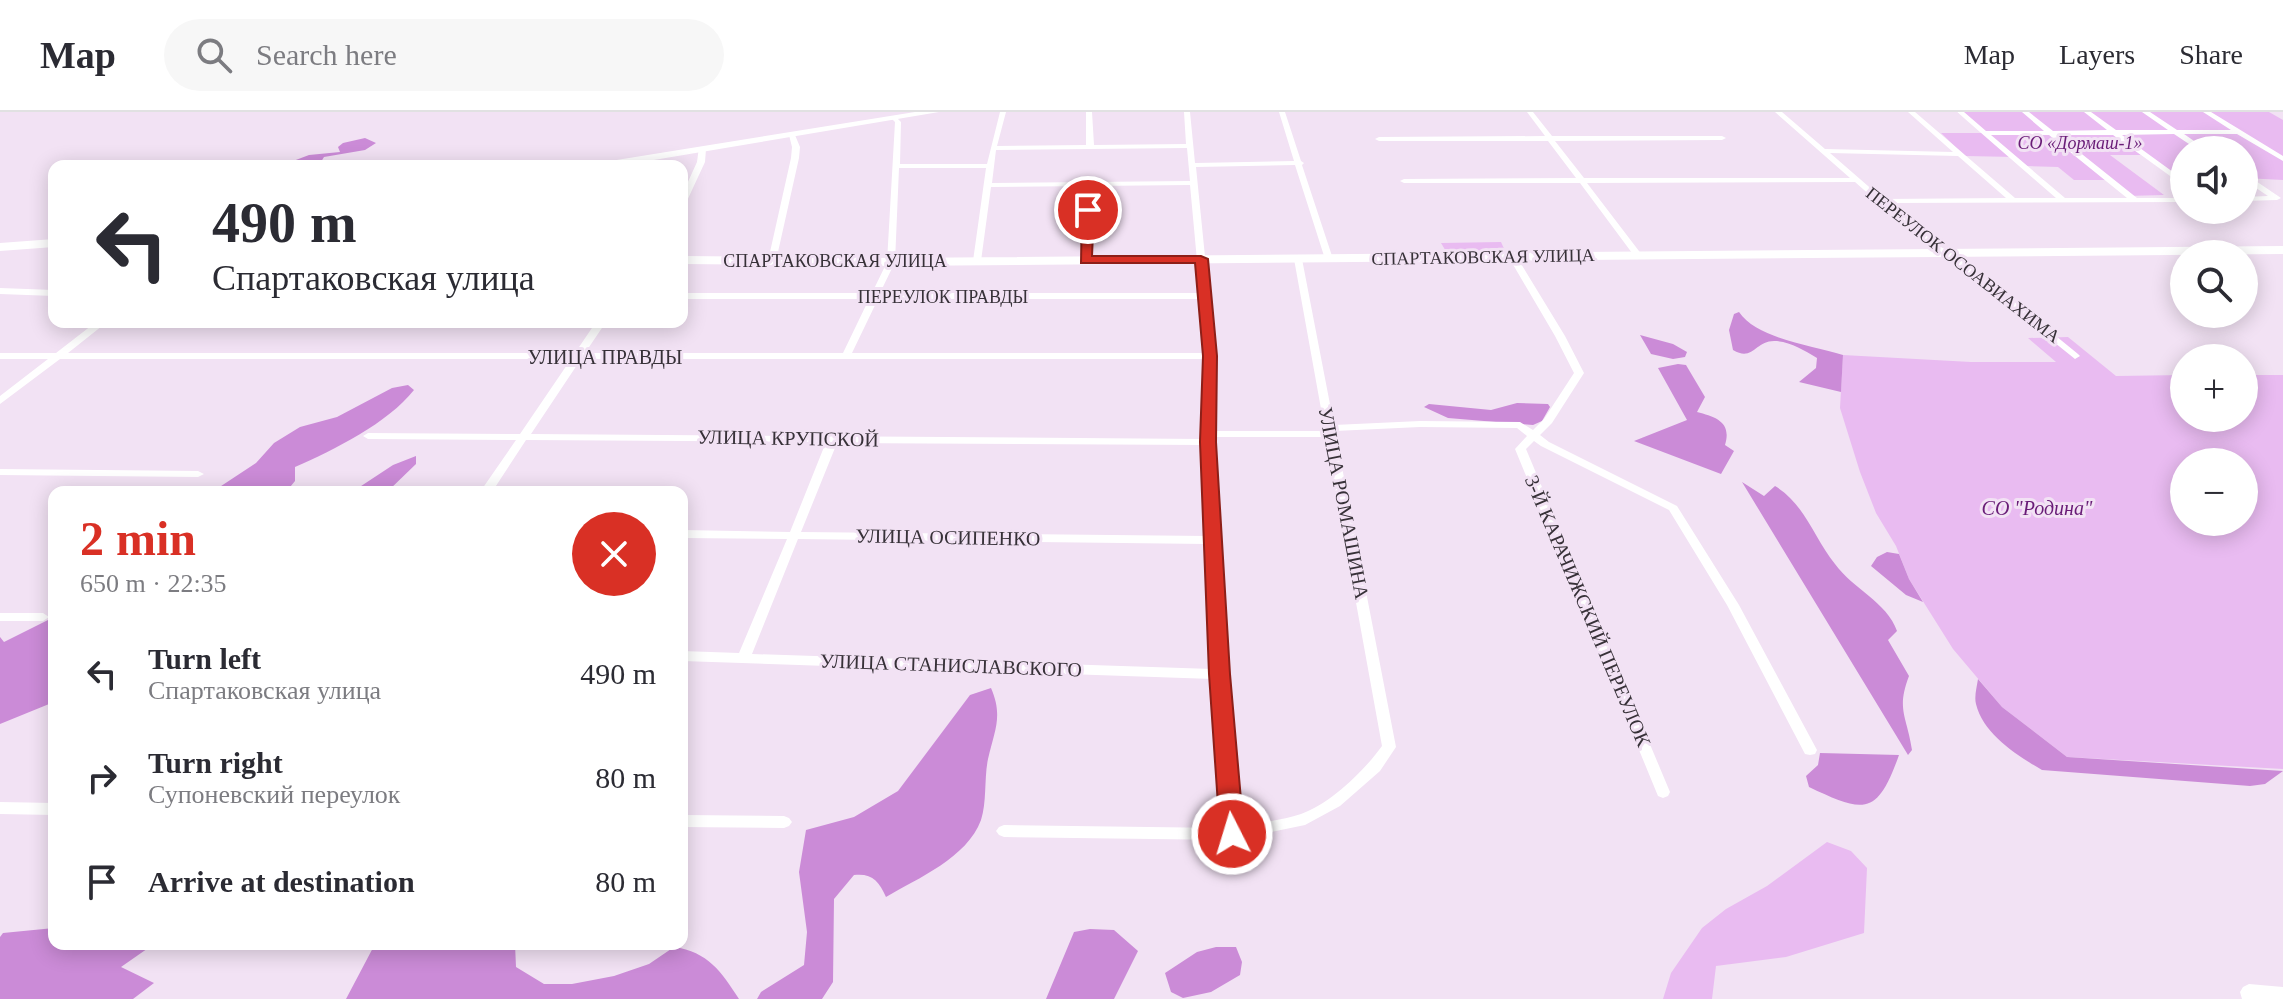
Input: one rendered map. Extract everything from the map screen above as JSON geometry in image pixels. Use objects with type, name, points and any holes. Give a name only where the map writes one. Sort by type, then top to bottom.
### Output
[{"type":"street","points":[[635,160],[934,112]]},
{"type":"street","points":[[977,261],[993,148],[1003,112]]},
{"type":"street","points":[[1089,112],[1090,146]]},
{"type":"street","points":[[1004,831],[1232,834],[1219,674],[1209,438],[1210,356],[1187,112]]},
{"type":"street","points":[[1282,112],[1329,259]]},
{"type":"street","points":[[1530,112],[1638,255]]},
{"type":"street","name":"ПЕРЕУЛОК ОСОАВИАХИМА","points":[[1778,112],[1880,201],[2053,335],[2075,356]]},
{"type":"street","points":[[1911,112],[2014,201]]},
{"type":"street","points":[[1960,112],[2064,201]]},
{"type":"street","points":[[2025,112],[2136,201]]},
{"type":"street","points":[[2087,112],[2170,174]]},
{"type":"street","points":[[2145,112],[2182,136]]},
{"type":"street","points":[[2206,112],[2283,159]]},
{"type":"street","points":[[846,356],[891,262],[898,122],[894,118]]},
{"type":"street","points":[[1985,133],[2238,132]]},
{"type":"street","points":[[772,261],[795,158],[796,147],[792,135]]},
{"type":"street","points":[[1379,139],[1722,138]]},
{"type":"street","points":[[993,148],[1191,146]]},
{"type":"street","points":[[688,193],[701,162],[702,149]]},
{"type":"street","points":[[1822,151],[1959,154]]},
{"type":"street","points":[[1193,165],[1300,163]]},
{"type":"street","points":[[897,166],[991,166]]},
{"type":"street","points":[[1404,181],[1855,180]]},
{"type":"street","points":[[989,185],[1194,183]]},
{"type":"street","points":[[688,185],[693,185]]},
{"type":"street","points":[[1085,260],[1090,185]]},
{"type":"street","points":[[2258,185],[2280,198]]},
{"type":"street","points":[[2258,199],[2280,198]]},
{"type":"street","points":[[1880,201],[2170,200]]},
{"type":"street","points":[[0,247],[48,242]]},
{"type":"street","name":"СПАРТАКОВСКАЯ УЛИЦА","points":[[688,260],[891,262],[2283,250]]},
{"type":"street","points":[[1512,256],[1579,373],[1548,421],[1534,434]]},
{"type":"street","name":"УЛИЦА РОМАШИНА","points":[[1232,834],[1305,819],[1335,802],[1375,767],[1389,747],[1298,259]]},
{"type":"street","points":[[0,291],[48,293]]},
{"type":"street","name":"ПЕРЕУЛОК ПРАВДЫ","points":[[688,296],[1205,296]]},
{"type":"street","points":[[0,401],[94,328]]},
{"type":"street","points":[[490,486],[597,328]]},
{"type":"street","name":"УЛИЦА ПРАВДЫ","points":[[0,356],[1210,356]]},
{"type":"street","name":"УЛИЦА КРУПСКОЙ","points":[[368,436],[1209,438],[1502,423],[1520,425],[1545,444],[1673,508],[1733,605],[1810,750]]},
{"type":"street","name":"3-Й КАРАЧИЖСКИЙ ПЕРЕУЛОК","points":[[1534,434],[1520,449],[1663,792]]},
{"type":"street","points":[[744,658],[833,439]]},
{"type":"street","points":[[0,472],[198,474]]},
{"type":"street","name":"УЛИЦА ОСИПЕНКО","points":[[688,534],[1214,540]]},
{"type":"street","points":[[0,617],[43,617]]},
{"type":"street","name":"УЛИЦА СТАНИСЛАВСКОГО","points":[[688,656],[1219,674]]},
{"type":"street","points":[[0,808],[48,809]]},
{"type":"street","points":[[688,821],[784,822]]},
{"type":"street","points":[[2250,995],[2283,995]]},
{"type":"green space","name":"СО «Дормаш-1»","points":[[1957,112],[2269,112],[2283,120],[2283,180],[2258,179],[2258,136],[2170,136],[2170,175],[2141,155],[2110,155],[2164,195],[2126,196],[2106,180],[2074,180],[2058,167],[2026,166],[2015,157],[1965,156],[1941,133],[1983,133]]},
{"type":"green space","points":[[1501,242],[1506,253],[1447,253],[1441,243]]},
{"type":"green space","name":"СО \"Родина\"","points":[[2068,337],[2116,376],[2170,375],[2170,432],[2258,432],[2258,375],[2283,375],[2283,769],[2067,757],[2002,707],[1953,649],[1909,579],[1896,546],[1876,513],[1840,408],[1843,355],[1971,362],[2056,362],[2028,338]]},
{"type":"green space","points":[[1827,842],[1851,851],[1867,868],[1864,933],[1786,957],[1716,966],[1712,999],[1663,999],[1671,973],[1702,928]]},
{"type":"shaded area","points":[[365,138],[376,143],[365,150],[324,157],[322,160],[296,160],[309,155],[340,152],[338,147]]},
{"type":"shaded area","points":[[1739,312],[1758,329],[1772,335],[1843,355],[1841,392],[1799,382],[1816,368],[1817,358],[1791,344],[1768,342],[1745,354],[1733,350],[1729,330],[1734,314]]},
{"type":"shaded area","points":[[1640,335],[1673,344],[1687,352],[1685,357],[1673,359],[1651,354]]},
{"type":"shaded area","points":[[1686,365],[1705,397],[1697,412],[1721,422],[1726,431],[1725,445],[1734,451],[1721,474],[1634,441],[1687,420],[1658,368]]},
{"type":"shaded area","points":[[408,385],[414,390],[375,424],[343,444],[295,467],[295,481],[291,486],[221,486],[256,463],[274,443],[300,427],[337,417],[392,388]]},
{"type":"shaded area","points":[[1517,403],[1548,404],[1550,407],[1542,421],[1533,425],[1448,418],[1424,407],[1429,404],[1491,410]]},
{"type":"shaded area","points":[[416,456],[416,464],[393,486],[361,486],[393,465]]},
{"type":"shaded area","points":[[1742,482],[1764,496],[1775,486],[1785,493],[1802,512],[1842,573],[1878,604],[1892,621],[1897,631],[1888,640],[1909,676],[1903,697],[1912,750],[1908,755]]},
{"type":"shaded area","points":[[1887,552],[1899,554],[1923,602],[1906,595],[1871,566],[1877,557]]},
{"type":"shaded area","points":[[48,620],[48,704],[0,724],[0,637],[4,642]]},
{"type":"shaded area","points":[[1978,679],[2002,707],[2067,757],[2283,771],[2265,784],[2250,786],[2042,770],[2012,751],[1986,725],[1975,701]]},
{"type":"shaded area","points":[[991,688],[997,707],[997,723],[987,766],[983,813],[965,845],[940,866],[886,897],[874,879],[854,875],[834,899],[833,982],[822,999],[757,999],[761,992],[804,965],[807,932],[799,872],[806,830],[854,817],[898,791],[970,695]]},
{"type":"shaded area","points":[[1820,753],[1899,755],[1883,790],[1866,804],[1856,805],[1809,787],[1806,776],[1818,765]]},
{"type":"shaded area","points":[[48,929],[48,950],[145,950],[121,967],[154,983],[133,999],[0,999],[0,937],[3,933]]},
{"type":"shaded area","points":[[1114,930],[1138,951],[1114,999],[1046,999],[1074,932]]},
{"type":"shaded area","points":[[1216,947],[1236,947],[1242,962],[1240,975],[1211,992],[1183,998],[1171,992],[1165,973],[1197,952]]},
{"type":"shaded area","points":[[372,950],[515,950],[516,967],[544,984],[572,984],[614,976],[649,964],[670,950],[686,950],[712,964],[739,999],[346,999]]},
{"type":"route","points":[[1088,210],[1085,260],[1201,259],[1210,356],[1208,442],[1219,674],[1232,834]]}]
